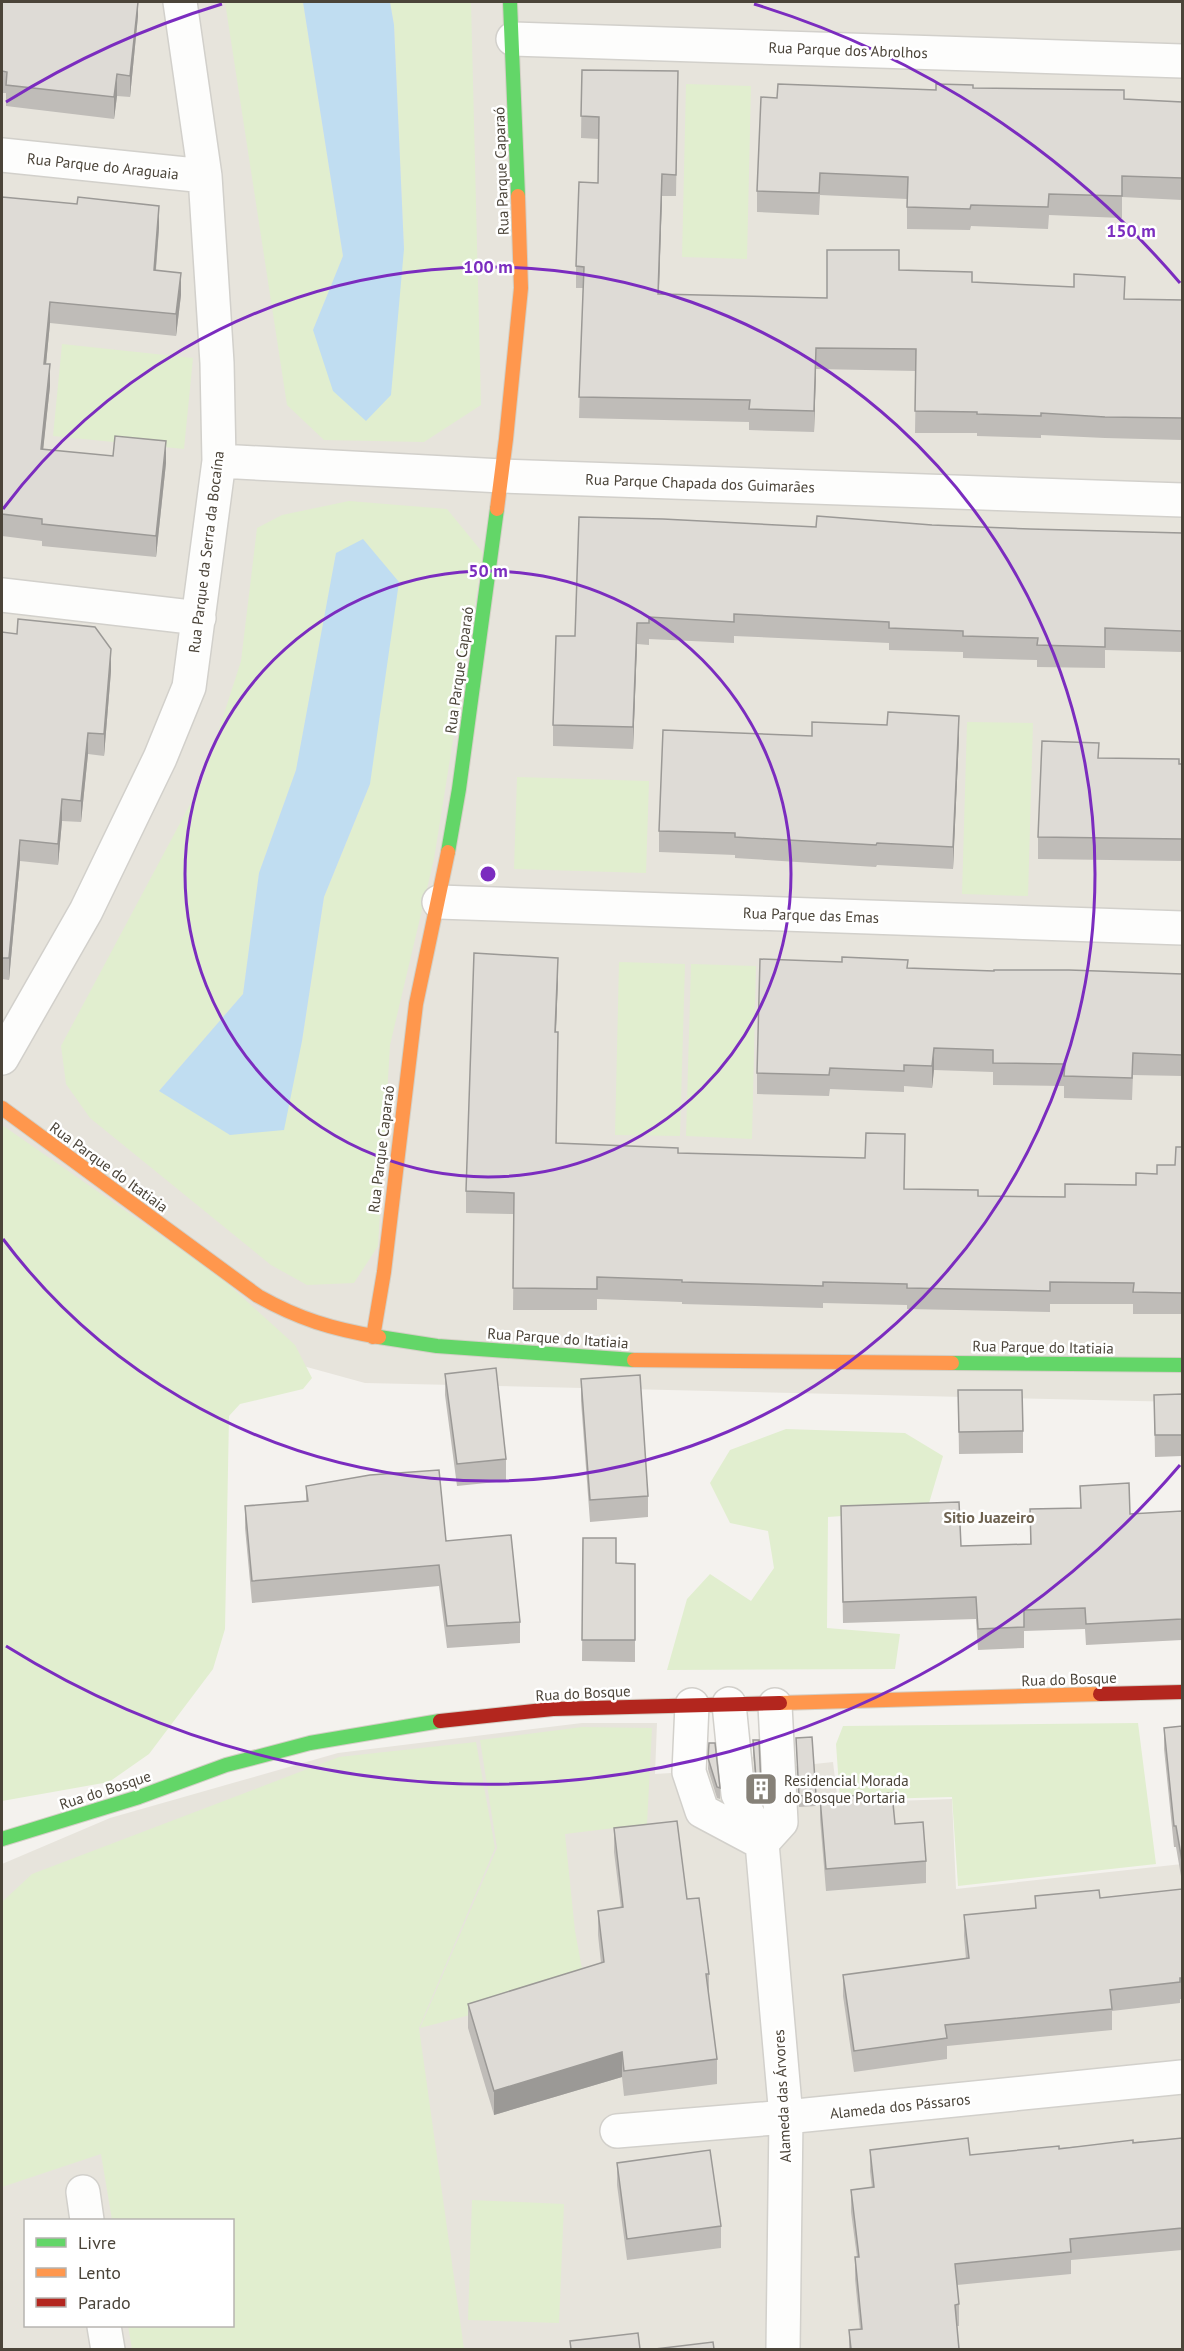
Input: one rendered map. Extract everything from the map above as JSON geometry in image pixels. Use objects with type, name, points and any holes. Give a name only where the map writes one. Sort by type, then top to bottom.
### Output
[{"type":"street","name":"Rua Parque da Serra da Bocaína","points":[[2,1058],[86,911],[160,758],[189,687],[219,461],[216,363],[205,176],[180,2]]},
{"type":"street","name":"Rua Parque Caparaó","points":[[373,1337],[384,1272],[416,1004],[439,902],[459,789],[502,476],[521,288],[510,2]]},
{"type":"street","name":"Rua Parque dos Abrolhos","points":[[513,39],[1182,61]]},
{"type":"street","name":"Rua Parque do Araguaia","points":[[2,155],[205,176]]},
{"type":"street","name":"Rua Parque Chapada dos Guimarães","points":[[219,461],[502,476],[1182,500]]},
{"type":"street","points":[[2,595],[199,618]]},
{"type":"street","name":"Rua Parque das Emas","points":[[439,902],[1182,928]]},
{"type":"street","name":"Rua Parque do Itatiaia","points":[[2,1108],[258,1296],[289,1313],[338,1330],[437,1346],[637,1360],[1182,1365]]},
{"type":"street","name":"Rua do Bosque","points":[[2,1839],[139,1797],[226,1765],[310,1743],[430,1722],[553,1709],[729,1704],[775,1705],[1182,1692]]},
{"type":"street","name":"Alameda das Árvores","points":[[729,1704],[738,1794],[762,1843],[786,2117],[783,2349]]},
{"type":"street","points":[[693,1705],[689,1772],[702,1811],[762,1843],[781,1822],[775,1705]]},
{"type":"street","name":"Alameda dos Pássaros","points":[[617,2131],[786,2117],[1182,2077]]},
{"type":"street","points":[[104,2327],[108,2349]]},
{"type":"shaded area","points":[[2,2],[1182,2],[1182,1402],[365,1383],[2,1283]]},
{"type":"shaded area","points":[[582,1723],[657,1723],[655,1774],[750,1768],[750,1757],[766,1756],[768,1769],[833,1762],[838,1803],[952,1799],[956,1889],[1182,1864],[1182,2349],[2,2350],[2,1864],[110,1818],[338,1753]]},
{"type":"green space","points":[[225,2],[303,2],[343,256],[313,330],[404,249],[394,25],[390,2],[471,2],[481,405],[424,442],[324,440],[287,405]]},
{"type":"green space","points":[[686,84],[751,86],[747,259],[682,257]]},
{"type":"green space","points":[[62,344],[193,358],[184,449],[53,436]]},
{"type":"green space","points":[[349,501],[447,509],[483,553],[434,859],[390,1045],[378,1246],[354,1283],[307,1285],[271,1265],[90,1118],[66,1084],[61,1046],[202,782],[241,661],[257,528],[282,515]],"holes":[[[336,554],[370,784],[324,897],[302,1041],[159,1091],[243,994],[259,873],[296,770]]]},
{"type":"green space","points":[[967,722],[1033,723],[1028,896],[962,894]]},
{"type":"green space","points":[[517,777],[649,781],[646,873],[514,869]]},
{"type":"green space","points":[[619,962],[685,964],[680,1136],[615,1135]]},
{"type":"green space","points":[[691,964],[756,966],[752,1139],[686,1136]]},
{"type":"green space","points":[[2,1125],[218,1275],[295,1345],[312,1378],[303,1389],[240,1404],[229,1416],[225,1629],[213,1669],[149,1754],[109,1782],[2,1801]]},
{"type":"green space","points":[[786,1429],[905,1433],[943,1456],[927,1510],[828,1517],[827,1628],[900,1634],[895,1669],[667,1670],[687,1599],[710,1574],[751,1601],[774,1568],[768,1531],[730,1523],[710,1483],[730,1450]]},
{"type":"green space","points":[[1138,1723],[1156,1864],[958,1886],[952,1797],[840,1800],[836,1744],[843,1726]]},
{"type":"green space","points":[[582,1727],[652,1728],[647,1824],[565,1834],[575,1931],[585,1985],[420,2028],[497,1848],[480,1740]]},
{"type":"green space","points":[[476,1742],[495,1848],[419,2028],[464,2349],[132,2349],[128,2327],[234,2327],[234,2219],[112,2219],[101,2154],[2,2187],[2,1902],[32,1874],[339,1757]]},
{"type":"green space","points":[[472,2200],[564,2204],[559,2323],[468,2320]]},
{"type":"water","points":[[303,2],[390,2],[394,25],[404,249],[391,395],[366,421],[333,391],[313,330],[343,256]]},
{"type":"water","points":[[363,539],[399,582],[370,784],[324,897],[302,1041],[284,1130],[230,1135],[159,1091],[243,994],[259,873],[296,770],[336,553]]},
{"type":"building","points":[[2,2],[138,2],[130,76],[117,74],[114,97],[6,85],[7,72],[2,71]]},
{"type":"building","points":[[582,70],[678,71],[676,175],[662,174],[658,294],[827,298],[827,250],[899,250],[899,270],[972,272],[972,282],[1074,287],[1074,274],[1125,277],[1124,299],[1182,300],[1182,418],[915,411],[916,349],[816,348],[814,411],[749,409],[750,400],[579,397],[584,267],[576,266],[579,182],[598,183],[599,117],[581,116]]},
{"type":"building","points":[[778,84],[936,90],[936,84],[973,85],[973,88],[1124,90],[1124,99],[1182,102],[1182,178],[1122,176],[1122,196],[1049,194],[1048,207],[971,205],[970,209],[907,207],[908,177],[820,173],[819,193],[757,191],[761,97],[777,98]]},
{"type":"building","points":[[2,197],[77,204],[78,197],[159,206],[154,270],[181,273],[176,314],[50,302],[44,364],[50,364],[41,449],[113,456],[115,436],[166,441],[156,536],[42,524],[42,519],[2,514]]},
{"type":"building","points":[[817,516],[932,525],[1182,533],[1182,631],[1105,628],[1105,647],[1037,645],[1038,638],[963,636],[963,631],[889,628],[889,622],[734,614],[734,622],[649,617],[649,623],[637,623],[633,727],[553,725],[556,636],[575,636],[579,517],[816,527]]},
{"type":"building","points":[[18,619],[95,627],[111,649],[104,734],[88,733],[81,801],[62,799],[58,844],[20,840],[9,958],[2,958],[2,632],[17,634]]},
{"type":"building","points":[[888,712],[959,716],[953,847],[877,843],[876,845],[735,837],[735,833],[659,831],[663,730],[812,736],[812,722],[887,725]]},
{"type":"building","points":[[1042,741],[1099,743],[1098,758],[1179,759],[1179,764],[1182,764],[1182,839],[1038,837]]},
{"type":"building","points":[[474,953],[558,958],[555,1032],[558,1032],[556,1143],[678,1148],[678,1153],[865,1158],[866,1133],[905,1134],[904,1189],[978,1190],[978,1196],[1065,1197],[1065,1184],[1136,1185],[1136,1173],[1157,1174],[1157,1165],[1175,1165],[1176,1147],[1182,1147],[1182,1293],[1133,1292],[1134,1283],[1050,1282],[1050,1291],[907,1288],[907,1284],[823,1282],[823,1286],[597,1277],[597,1289],[513,1288],[514,1193],[466,1191]]},
{"type":"building","points":[[842,957],[908,960],[907,968],[1182,974],[1182,1055],[1133,1053],[1132,1078],[1064,1076],[1065,1064],[993,1063],[993,1050],[934,1048],[932,1066],[904,1065],[904,1071],[830,1068],[829,1075],[757,1073],[760,959],[842,962]]},
{"type":"building","points":[[496,1368],[506,1459],[457,1464],[445,1374]]},
{"type":"building","points":[[640,1375],[648,1496],[590,1500],[581,1379]]},
{"type":"building","points":[[958,1390],[1022,1390],[1023,1431],[959,1432]]},
{"type":"building","points":[[1182,1394],[1182,1435],[1155,1435],[1154,1395]]},
{"type":"building","points":[[439,1470],[446,1541],[511,1535],[520,1622],[447,1626],[439,1565],[252,1581],[245,1506],[308,1501],[306,1486],[370,1475]]},
{"type":"building","points":[[1129,1483],[1130,1514],[1182,1511],[1182,1619],[1086,1624],[1085,1608],[1024,1610],[1024,1627],[978,1629],[976,1597],[843,1602],[841,1506],[959,1502],[961,1546],[1031,1544],[1030,1509],[1081,1508],[1080,1486]]},
{"type":"building","points":[[583,1538],[616,1538],[616,1563],[635,1564],[635,1640],[582,1640]]},
{"type":"building","points":[[1182,1726],[1182,1861],[1176,1826],[1174,1826],[1164,1728]]},
{"type":"building","points":[[812,1737],[816,1795],[799,1796],[796,1738]]},
{"type":"building","points":[[753,1740],[759,1740],[761,1787],[756,1778]]},
{"type":"building","points":[[709,1743],[715,1743],[720,1788],[717,1787],[708,1758]]},
{"type":"building","points":[[892,1793],[895,1824],[923,1822],[926,1861],[826,1869],[820,1798]]},
{"type":"building","points":[[677,1821],[687,1899],[699,1898],[717,2059],[624,2071],[622,2052],[494,2091],[468,2004],[604,1962],[598,1911],[623,1907],[614,1828]]},
{"type":"building","points":[[1182,1889],[1182,1978],[1180,1982],[1110,1990],[1112,2009],[945,2025],[947,2038],[854,2051],[843,1975],[969,1958],[964,1915],[1036,1908],[1035,1896],[1099,1890],[1100,1898]]},
{"type":"building","points":[[968,2138],[970,2155],[1059,2146],[1059,2149],[1133,2140],[1133,2143],[1182,2138],[1182,2228],[1070,2239],[1071,2252],[955,2264],[959,2304],[955,2305],[959,2349],[851,2349],[849,2330],[862,2329],[855,2257],[859,2257],[851,2190],[874,2187],[870,2150]]},
{"type":"building","points":[[710,2150],[721,2226],[627,2239],[617,2163]]},
{"type":"building","points":[[638,2333],[640,2349],[571,2349],[570,2341]]},
{"type":"building","points":[[713,2342],[714,2349],[655,2349]]},
{"type":"traffic: fast","points":[[510,2],[518,196]]},
{"type":"traffic: fast","points":[[448,852],[459,789],[497,509]]},
{"type":"traffic: fast","points":[[379,1337],[437,1346],[634,1360]]},
{"type":"traffic: fast","points":[[952,1363],[1182,1365]]},
{"type":"traffic: fast","points":[[2,1839],[139,1797],[226,1765],[310,1743],[440,1721]]},
{"type":"traffic: slow","points":[[497,509],[521,288],[518,196]]},
{"type":"traffic: slow","points":[[373,1337],[384,1272],[416,1004],[448,852]]},
{"type":"traffic: slow","points":[[2,1108],[258,1296],[316,1322],[379,1337]]},
{"type":"traffic: slow","points":[[634,1360],[952,1363]]},
{"type":"traffic: slow","points":[[780,1703],[1100,1694]]},
{"type":"traffic: jam","points":[[1100,1694],[1182,1692]]},
{"type":"traffic: jam","points":[[440,1721],[553,1709],[780,1703]]},
{"type":"place","name":"Residencial Morada do Bosque Portaria","points":[[761,1789]]},
{"type":"district","name":"Sitio Juazeiro","points":[[989,1517]]}]
